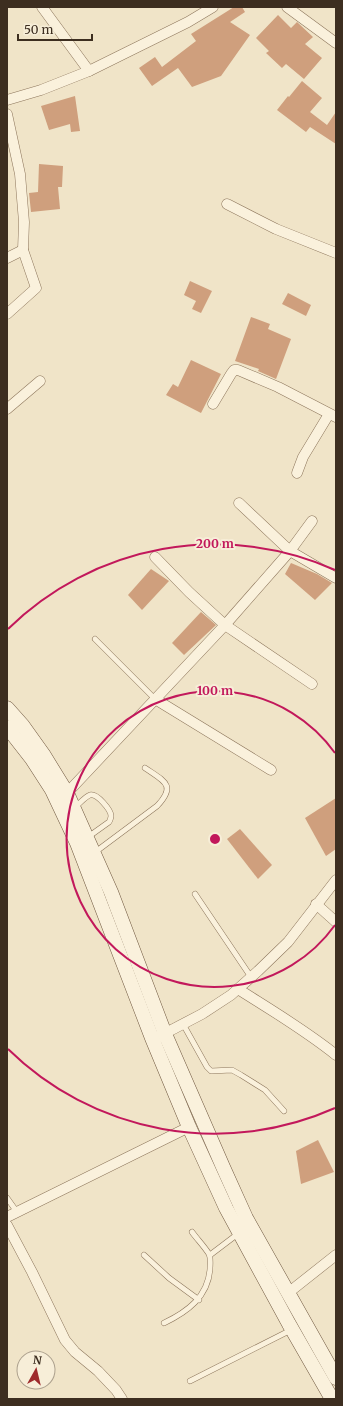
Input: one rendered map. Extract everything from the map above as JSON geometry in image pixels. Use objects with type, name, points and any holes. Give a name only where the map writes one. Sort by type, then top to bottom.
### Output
[{"type":"main road","points":[[7,708],[23,726],[43,754],[67,793],[111,892],[158,1036],[190,1127],[226,1208],[332,1399]]},
{"type":"main road","points":[[7,727],[32,759],[52,790],[158,1036],[202,1123],[246,1218],[335,1375]]},
{"type":"street","points":[[42,7],[89,71]]},
{"type":"street","points":[[7,100],[41,90],[89,71],[188,22],[213,7]]},
{"type":"street","points":[[287,7],[336,43]]},
{"type":"street","points":[[7,114],[20,174],[24,222],[23,250],[36,288],[7,314]]},
{"type":"street","points":[[227,204],[276,229],[336,253]]},
{"type":"street","points":[[7,258],[23,250]]},
{"type":"street","points":[[213,404],[234,370],[238,370],[278,387],[332,415],[307,450],[298,473]]},
{"type":"street","points":[[7,409],[40,381]]},
{"type":"street","points":[[240,503],[290,551],[336,578]]},
{"type":"street","points":[[67,793],[225,625],[290,551],[312,521]]},
{"type":"street","points":[[155,557],[189,592],[225,625],[312,684]]},
{"type":"street","points":[[155,699],[271,770]]},
{"type":"street","points":[[158,1036],[202,1014],[238,989],[288,942],[336,880]]},
{"type":"street","points":[[316,904],[336,922]]},
{"type":"street","points":[[238,989],[311,1036],[336,1055]]},
{"type":"street","points":[[7,1217],[190,1127]]},
{"type":"street","points":[[7,1225],[65,1340],[74,1352],[98,1371],[116,1390],[122,1399]]},
{"type":"street","points":[[288,1293],[336,1255]]},
{"type":"lane","points":[[95,639],[155,699]]},
{"type":"lane","points":[[94,853],[163,800],[167,792],[167,786],[163,780],[145,768]]},
{"type":"lane","points":[[74,808],[90,795],[95,795],[98,796],[110,812],[111,817],[109,822],[87,838]]},
{"type":"lane","points":[[195,894],[251,977]]},
{"type":"lane","points":[[183,1024],[207,1068],[212,1071],[232,1070],[242,1075],[265,1090],[284,1111]]},
{"type":"lane","points":[[7,1198],[18,1212]]},
{"type":"lane","points":[[164,1323],[180,1315],[199,1300],[209,1277],[210,1255],[192,1232]]},
{"type":"lane","points":[[210,1255],[240,1233]]},
{"type":"lane","points":[[144,1254],[169,1278],[199,1300]]},
{"type":"lane","points":[[190,1381],[292,1329]]},
{"type":"building","points":[[234,7],[242,7],[245,12],[230,22],[250,35],[221,76],[192,87],[178,68],[152,86],[139,68],[155,57],[162,67],[196,41],[191,34]]},
{"type":"building","points":[[278,15],[291,28],[297,22],[313,37],[305,44],[322,58],[304,79],[286,64],[282,68],[266,53],[269,51],[256,38]]},
{"type":"building","points":[[302,81],[322,98],[310,112],[327,125],[336,112],[336,144],[310,127],[306,132],[277,110]]},
{"type":"building","points":[[75,96],[80,131],[71,132],[70,124],[49,130],[41,106]]},
{"type":"building","points":[[39,164],[63,166],[62,187],[58,187],[60,209],[31,212],[29,193],[38,192]]},
{"type":"building","points":[[190,281],[212,291],[201,313],[192,309],[196,301],[184,295]]},
{"type":"building","points":[[288,293],[311,305],[306,316],[282,304]]},
{"type":"building","points":[[251,317],[270,324],[268,329],[291,339],[276,379],[258,371],[259,369],[235,361]]},
{"type":"building","points":[[191,360],[221,374],[201,413],[166,395],[173,384],[178,387]]},
{"type":"building","points":[[291,563],[317,574],[332,583],[315,600],[285,574]]},
{"type":"building","points":[[151,569],[169,581],[142,610],[128,595]]},
{"type":"building","points":[[201,612],[216,625],[184,655],[172,643]]},
{"type":"building","points":[[336,798],[336,849],[326,856],[305,818]]},
{"type":"building","points":[[240,829],[272,865],[258,879],[227,839]]},
{"type":"building","points":[[318,1140],[334,1172],[301,1184],[296,1151]]}]
